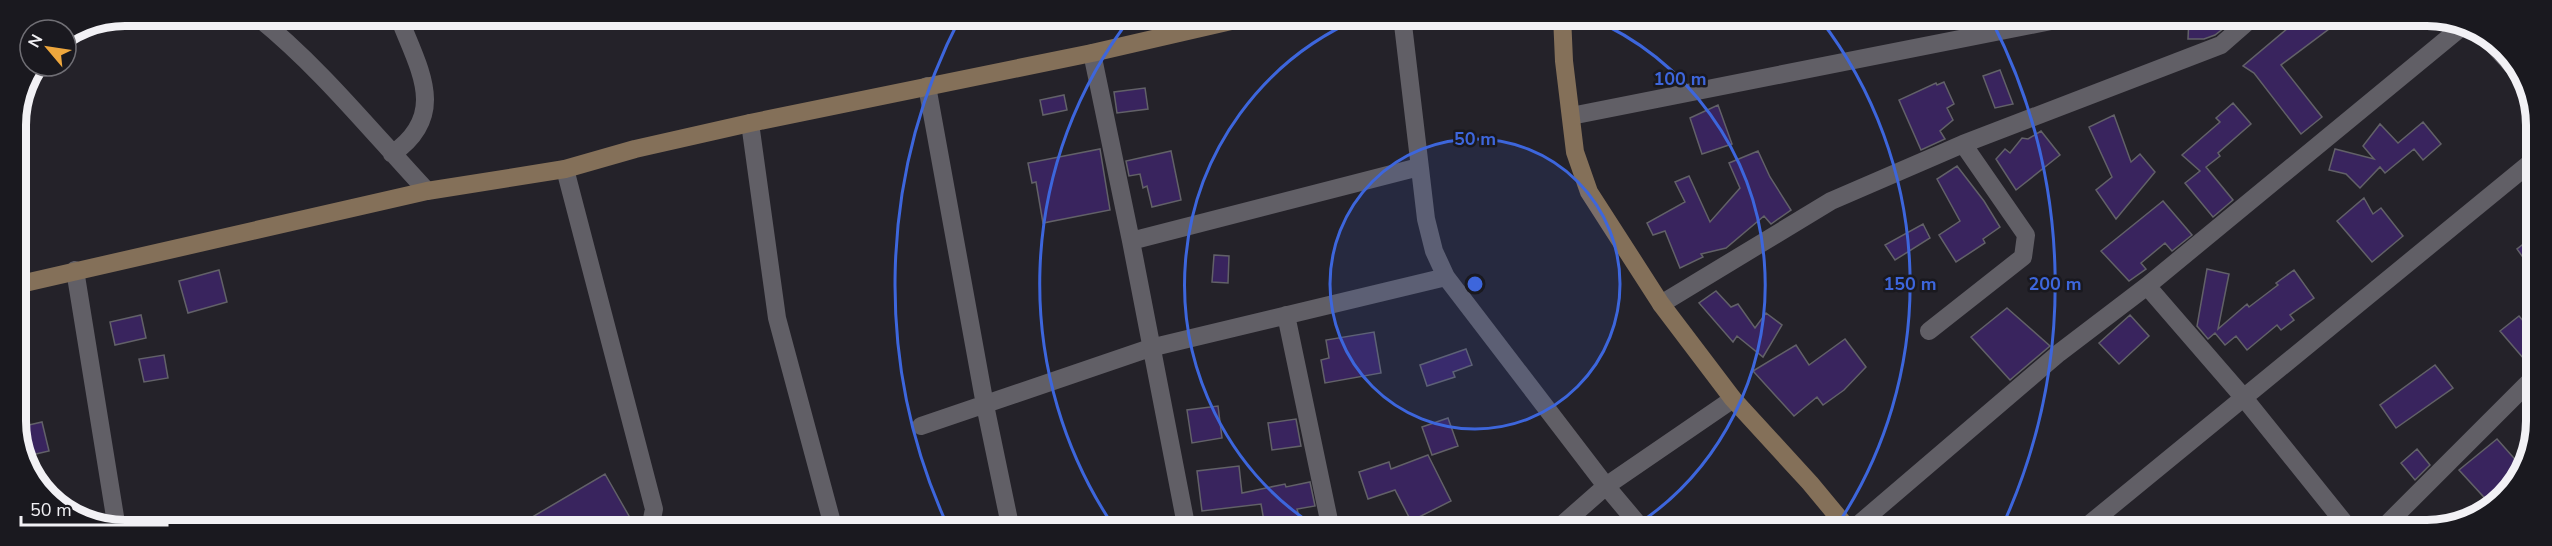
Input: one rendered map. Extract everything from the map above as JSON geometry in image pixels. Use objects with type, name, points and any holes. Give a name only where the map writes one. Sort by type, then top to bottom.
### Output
[{"type":"street","points":[[268,26],[336,91],[427,191]]},
{"type":"street","points":[[392,154],[410,142],[421,126],[426,105],[423,80],[402,26]]},
{"type":"street","points":[[26,282],[427,191],[565,169],[635,149],[1092,52],[1196,26]]},
{"type":"street","points":[[1403,26],[1426,219],[1434,251],[1446,277],[1635,520]]},
{"type":"street","points":[[1563,26],[1575,152],[1588,192],[1660,304],[1733,399],[1841,520]]},
{"type":"street","points":[[1571,116],[2026,26]]},
{"type":"street","points":[[1660,304],[1831,201],[1963,144],[2221,45],[2243,26]]},
{"type":"street","points":[[1862,520],[2060,353],[2147,286],[2458,31]]},
{"type":"street","points":[[1092,52],[1185,520]]},
{"type":"street","points":[[927,86],[985,405],[1009,520]]},
{"type":"street","points":[[750,123],[777,318],[831,520]]},
{"type":"street","points":[[1929,331],[2023,257],[2026,235],[1963,144]]},
{"type":"street","points":[[2094,520],[2526,166]]},
{"type":"street","points":[[1131,241],[1419,167]]},
{"type":"street","points":[[565,169],[654,509],[652,520]]},
{"type":"street","points":[[75,270],[115,520]]},
{"type":"street","points":[[921,426],[1150,348],[1446,277]]},
{"type":"street","points":[[2147,286],[2244,398],[2342,520]]},
{"type":"street","points":[[1286,315],[1329,520]]},
{"type":"street","points":[[2391,520],[2526,385]]},
{"type":"street","points":[[1567,520],[1606,486],[1733,399]]},
{"type":"building","points":[[2189,26],[2224,26],[2215,35],[2204,39],[2188,39]]},
{"type":"building","points":[[2290,26],[2333,26],[2281,65],[2322,117],[2301,134],[2254,73],[2243,66]]},
{"type":"building","points":[[2000,70],[2013,104],[1995,108],[1983,76]]},
{"type":"building","points":[[1944,82],[1954,104],[1947,108],[1953,120],[1940,131],[1945,139],[1921,150],[1899,100],[1936,83],[1937,85]]},
{"type":"building","points":[[1145,88],[1148,109],[1117,113],[1114,92]]},
{"type":"building","points":[[1064,95],[1067,110],[1043,115],[1040,100]]},
{"type":"building","points":[[2233,103],[2251,124],[2218,153],[2220,156],[2206,167],[2233,200],[2213,217],[2185,183],[2200,171],[2182,155],[2220,122],[2216,118]]},
{"type":"building","points":[[1718,105],[1732,144],[1702,154],[1690,118]]},
{"type":"building","points":[[2114,115],[2131,162],[2140,154],[2155,172],[2116,219],[2096,190],[2112,177],[2089,127]]},
{"type":"building","points":[[2423,122],[2441,144],[2423,160],[2414,149],[2385,173],[2380,167],[2360,188],[2346,174],[2329,170],[2335,149],[2374,159],[2363,146],[2380,124],[2398,143]]},
{"type":"building","points":[[2041,131],[2060,155],[2016,190],[1996,159],[2005,149],[2010,153],[2022,138],[2028,139]]},
{"type":"building","points":[[1100,149],[1110,210],[1043,223],[1036,182],[1032,183],[1028,163]]},
{"type":"building","points":[[1171,151],[1181,200],[1152,207],[1147,186],[1143,188],[1140,174],[1129,176],[1126,161]]},
{"type":"building","points":[[1758,151],[1770,177],[1791,210],[1771,224],[1764,216],[1726,248],[1701,254],[1703,257],[1680,268],[1665,231],[1653,235],[1647,223],[1685,202],[1675,182],[1689,176],[1710,222],[1740,188],[1729,163]]},
{"type":"building","points":[[1957,166],[1984,201],[2000,227],[1983,239],[1985,243],[1956,262],[1939,235],[1960,221],[1937,179]]},
{"type":"building","points":[[2364,198],[2373,214],[2381,208],[2403,236],[2372,262],[2337,221]]},
{"type":"building","points":[[2163,201],[2192,235],[2172,251],[2165,243],[2141,263],[2146,269],[2129,281],[2101,251]]},
{"type":"building","points":[[1923,224],[1930,238],[1895,260],[1885,245]]},
{"type":"building","points":[[2526,242],[2526,262],[2517,249]]},
{"type":"building","points":[[1214,255],[1229,256],[1228,283],[1212,282]]},
{"type":"building","points":[[2207,269],[2229,274],[2218,329],[2247,304],[2249,307],[2278,285],[2276,283],[2294,270],[2314,298],[2290,315],[2294,320],[2281,330],[2277,325],[2247,350],[2236,336],[2225,345],[2215,333],[2208,339],[2197,326]]},
{"type":"building","points":[[219,270],[227,302],[188,313],[179,281]]},
{"type":"building","points":[[1716,291],[1731,307],[1738,304],[1755,328],[1766,313],[1782,325],[1763,357],[1737,336],[1733,342],[1699,303]]},
{"type":"building","points":[[2007,308],[2050,346],[2010,380],[1971,337]]},
{"type":"building","points":[[141,315],[146,338],[115,345],[110,322]]},
{"type":"building","points":[[2130,315],[2149,336],[2119,364],[2099,343]]},
{"type":"building","points":[[2519,316],[2526,324],[2526,361],[2500,331]]},
{"type":"building","points":[[1374,332],[1381,373],[1325,383],[1321,360],[1329,358],[1326,340]]},
{"type":"building","points":[[1845,339],[1866,367],[1844,390],[1823,405],[1817,397],[1794,416],[1753,371],[1796,345],[1809,365]]},
{"type":"building","points":[[1466,349],[1472,365],[1453,372],[1455,377],[1427,386],[1420,365]]},
{"type":"building","points":[[164,355],[168,378],[144,382],[139,359]]},
{"type":"building","points":[[2435,365],[2453,388],[2396,428],[2380,405]]},
{"type":"building","points":[[1218,406],[1222,438],[1192,443],[1187,410]]},
{"type":"building","points":[[1448,418],[1458,446],[1432,455],[1422,427]]},
{"type":"building","points":[[1296,419],[1301,446],[1272,450],[1268,423]]},
{"type":"building","points":[[42,422],[49,451],[32,455],[27,441],[26,426]]},
{"type":"building","points":[[2497,439],[2517,462],[2506,482],[2487,500],[2459,470]]},
{"type":"building","points":[[2417,449],[2430,465],[2415,480],[2401,463]]},
{"type":"building","points":[[1428,455],[1451,501],[1410,520],[1395,490],[1368,499],[1359,472],[1389,462],[1391,469]]},
{"type":"building","points":[[1239,466],[1242,493],[1285,484],[1286,487],[1310,482],[1315,506],[1297,509],[1300,520],[1264,520],[1261,504],[1202,511],[1197,471]]},
{"type":"building","points":[[605,474],[631,520],[527,520]]}]
